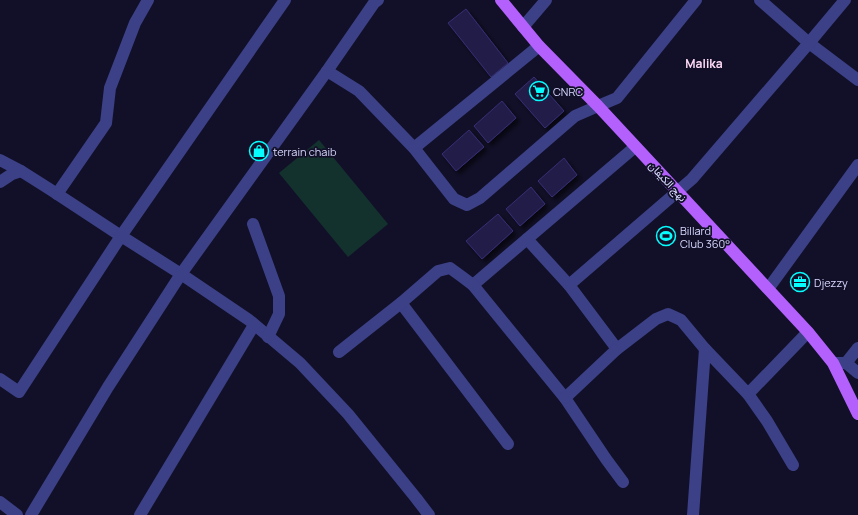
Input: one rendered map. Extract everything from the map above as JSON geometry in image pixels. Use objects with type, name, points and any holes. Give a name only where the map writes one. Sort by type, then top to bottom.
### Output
[{"type":"main road","name":"نهج الكيفان","points":[[501,0],[539,46],[598,106],[808,332],[833,362],[858,414]]},
{"type":"street","points":[[57,194],[106,124],[110,88],[136,23],[148,0]]},
{"type":"street","points":[[0,379],[19,392],[121,236],[285,0]]},
{"type":"street","points":[[523,27],[546,0]]},
{"type":"street","points":[[327,71],[359,91],[414,148],[454,199],[467,205],[480,198],[575,116],[617,98],[696,0]]},
{"type":"street","points":[[760,0],[809,44],[858,80]]},
{"type":"street","points":[[569,285],[692,180],[845,0]]},
{"type":"street","points":[[31,515],[108,387],[181,274],[327,71],[373,1]]},
{"type":"street","points":[[414,148],[539,46]]},
{"type":"street","points":[[474,285],[635,147]]},
{"type":"street","points":[[0,160],[21,171],[181,274],[248,320],[300,363],[348,414],[429,515]]},
{"type":"street","points":[[768,289],[858,165]]},
{"type":"street","points":[[0,182],[12,174],[21,171]]},
{"type":"street","points":[[253,224],[279,296],[279,314],[268,337]]},
{"type":"street","points":[[527,239],[569,285],[617,349]]},
{"type":"street","points":[[339,352],[401,303],[438,271],[450,268],[474,285],[565,398],[623,482]]},
{"type":"street","points":[[401,303],[508,444]]},
{"type":"street","points":[[565,398],[617,349],[656,319],[668,314],[681,320],[705,349],[748,394],[767,421],[793,465]]},
{"type":"street","points":[[140,515],[254,325]]},
{"type":"street","points":[[748,394],[808,332]]},
{"type":"street","points":[[846,363],[858,348]]},
{"type":"street","points":[[693,515],[705,349]]},
{"type":"street","points":[[833,362],[846,363],[858,373]]},
{"type":"street","points":[[0,502],[17,515]]},
{"type":"green space","points":[[319,140],[388,224],[348,257],[279,173]]},
{"type":"building","points":[[466,9],[508,63],[491,77],[448,23]]},
{"type":"building","points":[[534,77],[564,111],[545,128],[515,94]]},
{"type":"building","points":[[502,101],[516,118],[488,143],[474,126]]},
{"type":"building","points":[[469,130],[484,147],[456,171],[442,154]]},
{"type":"building","points":[[564,158],[577,175],[552,197],[538,181]]},
{"type":"building","points":[[531,187],[545,204],[520,226],[506,209]]},
{"type":"building","points":[[498,214],[513,231],[482,259],[466,241]]},
{"type":"place","name":"CNRC","points":[[539,91]]},
{"type":"place","name":"terrain chaib","points":[[259,151]]},
{"type":"place","name":"Billard Club 360°","points":[[666,236]]},
{"type":"place","name":"Djezzy","points":[[800,282]]},
{"type":"district","name":"Malika","points":[[704,63]]}]
